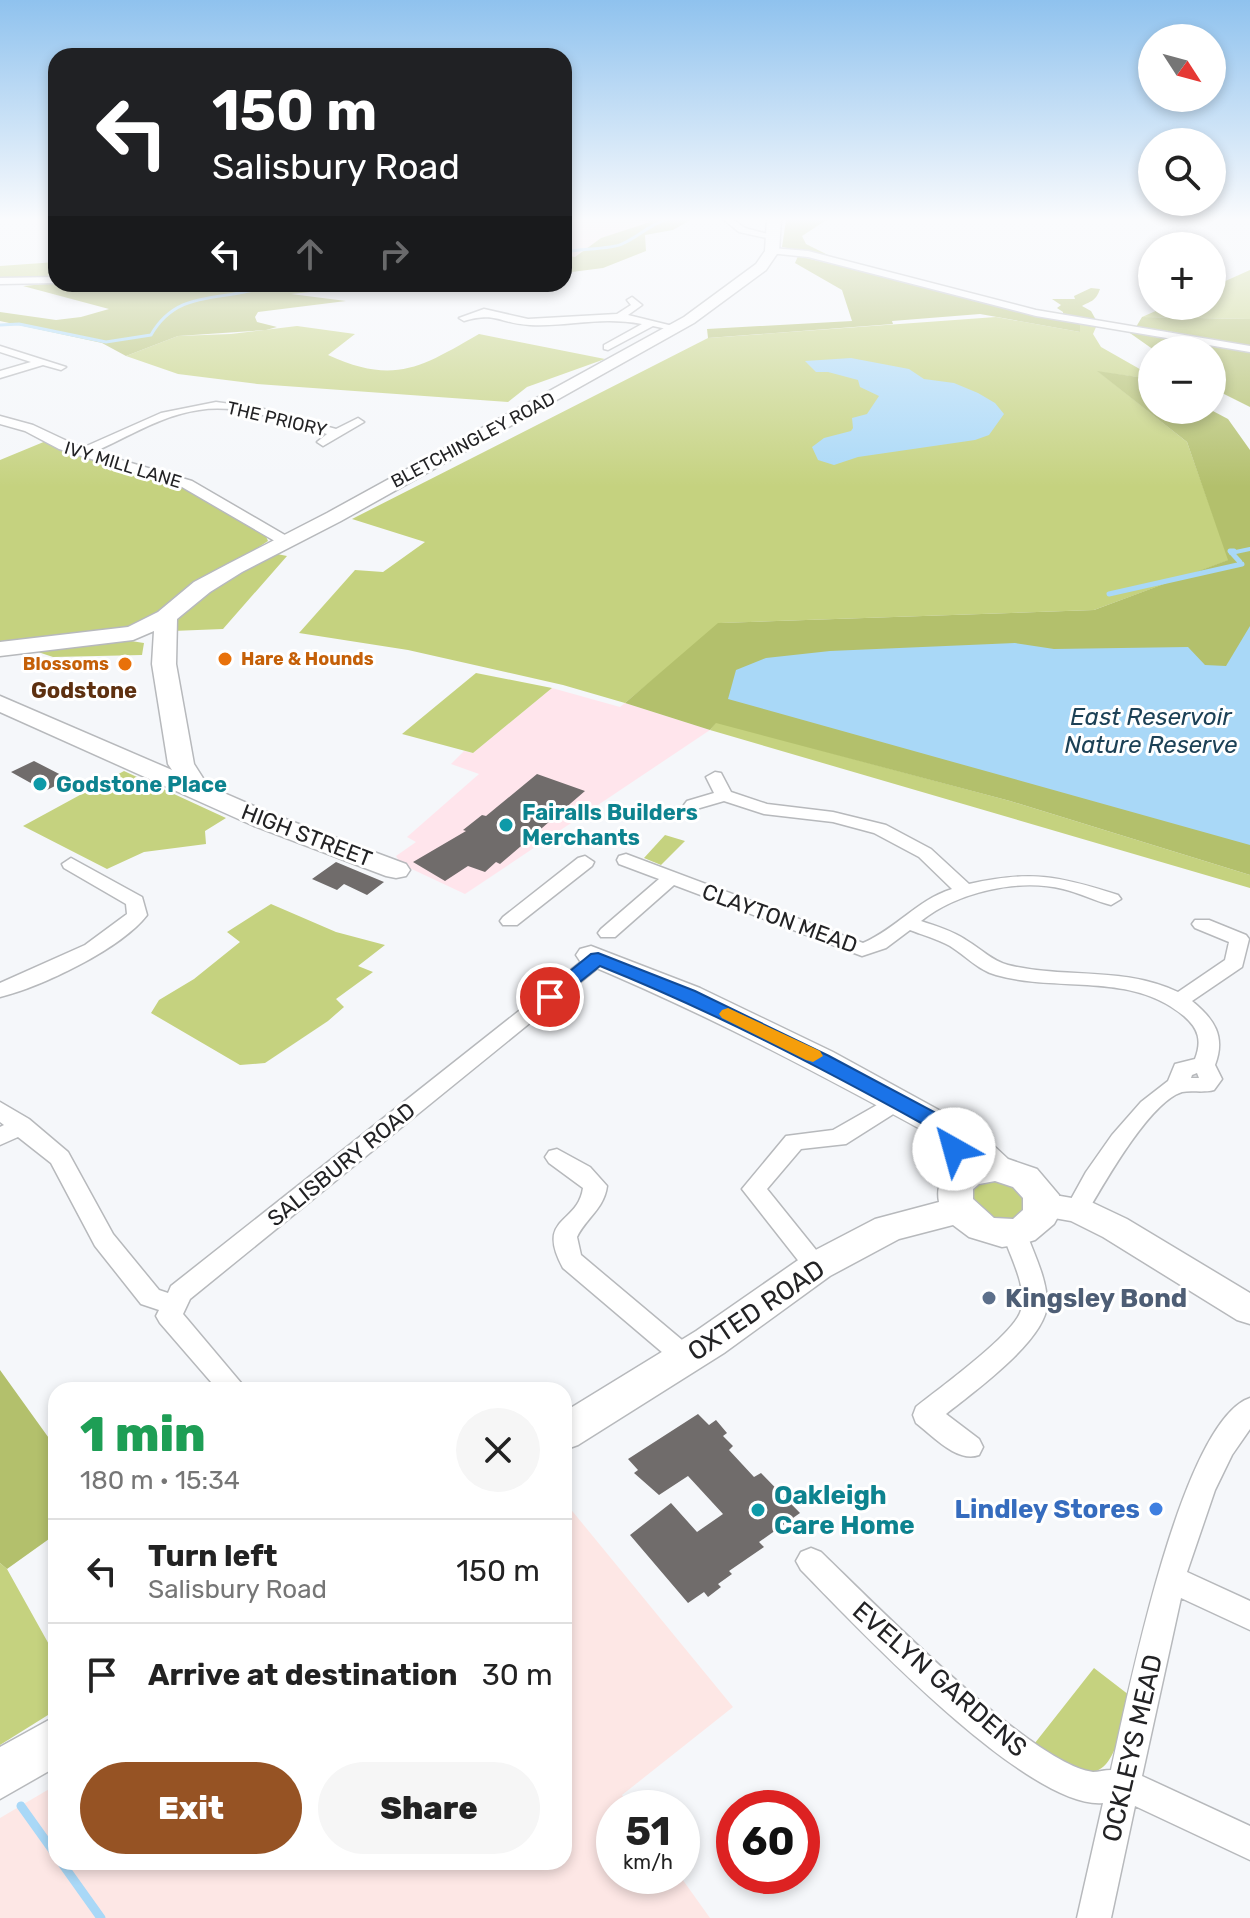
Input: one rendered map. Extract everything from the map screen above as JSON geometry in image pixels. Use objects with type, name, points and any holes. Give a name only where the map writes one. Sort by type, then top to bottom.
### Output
[{"type":"main road","name":"BLETCHINGLEY ROAD","points":[[133,633],[166,617],[202,587],[676,328],[705,309]]},
{"type":"main road","points":[[166,617],[163,646],[181,767],[198,790]]},
{"type":"main road","points":[[0,649],[133,633],[163,646]]},
{"type":"main road","name":"HIGH STREET","points":[[0,703],[263,820],[396,870]]},
{"type":"main road","points":[[145,767],[180,761]]},
{"type":"main road","points":[[599,949],[898,1101],[944,1129],[972,1185],[980,1227],[1014,1232],[1060,1208]]},
{"type":"main road","points":[[972,1185],[1025,1178],[1060,1208],[1163,1254],[1250,1310]]},
{"type":"main road","name":"OXTED ROAD","points":[[572,1428],[685,1357],[817,1266],[972,1185]]},
{"type":"main road","points":[[0,1775],[48,1745]]},
{"type":"street","points":[[619,317],[632,309]]},
{"type":"street","points":[[1019,309],[1250,349]]},
{"type":"street","points":[[464,318],[484,311],[529,322],[619,317],[676,328]]},
{"type":"street","points":[[608,347],[651,323]]},
{"type":"street","points":[[0,349],[61,367]]},
{"type":"street","points":[[0,375],[44,361]]},
{"type":"street","name":"THE PRIORY","points":[[83,452],[181,411],[202,406],[232,406],[337,433]]},
{"type":"street","name":"IVY MILL LANE","points":[[0,420],[29,428],[51,442],[187,484],[285,541]]},
{"type":"street","name":"THE PRIORY","points":[[323,442],[358,422]]},
{"type":"street","points":[[715,777],[724,795]]},
{"type":"street","points":[[693,805],[724,795],[764,809],[833,817],[880,829],[925,853],[965,891]]},
{"type":"street","name":"CLAYTON MEAD","points":[[626,860],[854,949],[874,947],[927,907],[965,891],[1006,883],[1061,882],[1111,899]]},
{"type":"street","points":[[510,921],[585,862]]},
{"type":"street","points":[[0,991],[105,941],[126,928],[137,915],[135,901],[71,864]]},
{"type":"street","points":[[599,949],[671,878]]},
{"type":"street","points":[[907,923],[954,940],[995,969],[1027,977],[1140,982],[1181,999],[1209,1029],[1212,1047],[1204,1065],[1211,1079],[1206,1085],[1177,1085],[1143,1112],[1086,1190],[1060,1208]]},
{"type":"street","points":[[1181,999],[1235,963],[1245,936],[1202,924]]},
{"type":"street","name":"SALISBURY ROAD","points":[[173,1304],[180,1293],[599,949]]},
{"type":"street","points":[[817,1266],[754,1189],[794,1142],[838,1138],[898,1101]]},
{"type":"street","points":[[0,1110],[60,1158],[104,1240],[150,1297],[173,1304],[169,1316],[227,1382]]},
{"type":"street","points":[[0,1137],[21,1125]]},
{"type":"street","points":[[557,1157],[582,1173],[595,1186],[593,1200],[563,1236],[563,1247],[572,1261],[685,1357]]},
{"type":"street","points":[[969,1447],[926,1415],[1019,1334],[1035,1312],[1034,1293],[1014,1232]]},
{"type":"street","name":"OCKLEYS MEAD","points":[[1094,1918],[1170,1579],[1201,1487],[1238,1423],[1250,1409]]},
{"type":"street","name":"EVELYN GARDENS","points":[[811,1561],[901,1650],[996,1733],[1040,1766],[1091,1788],[1126,1785]]},
{"type":"street","points":[[1170,1579],[1250,1616]]},
{"type":"street","points":[[1126,1785],[1250,1843]]},
{"type":"shaded area","points":[[552,688],[620,707],[625,703],[710,730],[465,894],[401,864],[396,856],[416,842],[407,837],[479,774],[451,764],[464,751],[473,753]]},
{"type":"shaded area","points":[[572,1511],[733,1707],[628,1790],[596,1790],[596,1894],[693,1894],[710,1918],[0,1918],[0,1818],[48,1790],[48,1870],[572,1870]]},
{"type":"green space","points":[[109,309],[286,309],[258,312],[255,317],[257,322],[277,327],[178,336],[126,356],[102,343],[0,321],[0,312],[56,320]]},
{"type":"green space","points":[[848,309],[1016,309],[1080,324],[1080,332],[980,314],[708,338],[707,329],[852,321]]},
{"type":"green space","points":[[1058,309],[1087,309],[1096,320],[1063,316]]},
{"type":"green space","points":[[1226,309],[1250,309],[1250,319],[1226,319]]},
{"type":"green space","points":[[996,317],[1080,332],[1080,324],[1096,327],[1093,334],[1101,347],[1138,368],[1138,377],[1099,372],[1138,403],[1138,424],[1164,424],[1187,442],[1229,560],[1094,610],[721,623],[625,703],[563,685],[408,650],[299,633],[355,570],[383,572],[425,542],[352,519],[708,338]]},
{"type":"green space","points":[[1250,319],[1250,347],[1226,343],[1226,336],[1187,336],[1136,327],[1140,320]]},
{"type":"green space","points":[[297,326],[355,334],[328,355],[351,364],[389,371],[423,363],[479,334],[605,359],[527,387],[508,402],[257,384],[178,374],[126,356],[178,336],[231,334]]},
{"type":"green space","points":[[1127,331],[1156,336],[1138,336],[1138,339]]},
{"type":"green space","points":[[1226,348],[1250,352],[1250,407],[1226,395]]},
{"type":"green space","points":[[1097,371],[1138,377],[1138,403]]},
{"type":"green space","points":[[1226,418],[1250,450],[1250,875],[1010,801],[716,723],[710,730],[625,703],[718,623],[1094,610],[1228,560],[1187,442],[1164,424],[1226,424]]},
{"type":"green space","points":[[46,441],[175,482],[265,534],[268,541],[139,627],[0,646],[0,460]]},
{"type":"green space","points":[[272,553],[287,556],[223,629],[172,631],[180,617],[202,594]]},
{"type":"green space","points":[[131,641],[144,643],[142,655],[53,657],[38,652]]},
{"type":"green space","points":[[476,673],[552,688],[473,753],[402,734]]},
{"type":"green space","points":[[716,722],[1010,801],[1250,875],[1250,888],[710,730]]},
{"type":"green space","points":[[124,771],[226,818],[205,831],[206,844],[144,852],[107,869],[23,826]]},
{"type":"green space","points":[[665,835],[685,841],[661,865],[644,858]]},
{"type":"green space","points":[[271,904],[336,932],[385,945],[358,966],[373,972],[336,999],[344,1007],[328,1021],[265,1063],[240,1065],[151,1013],[159,1000],[194,979],[240,942],[227,932]]},
{"type":"green space","points":[[988,1177],[1016,1184],[1029,1205],[1012,1221],[981,1217],[967,1190]]},
{"type":"green space","points":[[0,1370],[48,1437],[48,1540],[7,1569],[0,1563]]},
{"type":"green space","points":[[0,1563],[7,1569],[48,1643],[48,1715],[0,1745]]},
{"type":"green space","points":[[1094,1668],[1129,1695],[1111,1757],[1094,1772],[1064,1764],[1031,1748]]},
{"type":"water","points":[[851,358],[909,369],[924,379],[954,383],[995,403],[1004,414],[989,435],[975,440],[858,457],[834,465],[818,460],[812,447],[824,438],[851,431],[852,418],[867,414],[879,396],[860,387],[858,380],[816,372],[805,361]]},
{"type":"water","name":"East Reservoir Nature Reserve","points":[[1250,626],[1250,845],[728,699],[736,670],[766,658],[830,651],[1015,643],[1054,649],[1188,647],[1205,665],[1226,666]]},
{"type":"building","name":"Godstone Place","points":[[34,761],[69,779],[45,791],[11,772]]},
{"type":"building","name":"Fairalls Builders Merchants","points":[[537,774],[585,791],[500,864],[496,862],[485,872],[468,866],[445,881],[413,862],[466,831],[463,830],[482,815],[486,816]]},
{"type":"building","points":[[336,862],[384,882],[367,895],[344,884],[337,890],[312,879]]},
{"type":"building","name":"Oakleigh Care Home","points":[[698,1414],[709,1425],[716,1420],[727,1433],[723,1436],[733,1446],[729,1450],[754,1477],[761,1473],[800,1513],[759,1542],[764,1547],[729,1571],[732,1574],[718,1584],[721,1587],[708,1597],[704,1592],[688,1603],[630,1535],[671,1503],[697,1532],[723,1514],[688,1476],[659,1495],[634,1473],[638,1470],[628,1459]]},
{"type":"waterway","points":[[0,325],[19,324],[106,342],[151,335],[176,309]]},
{"type":"waterway","points":[[1232,553],[1250,549]]},
{"type":"waterway","points":[[1232,553],[1230,551],[1234,551]]},
{"type":"waterway","points":[[1232,553],[1240,562]]},
{"type":"waterway","points":[[1109,594],[1242,564]]},
{"type":"waterway","points":[[21,1806],[48,1844]]},
{"type":"waterway","points":[[67,1870],[101,1918]]},
{"type":"slow traffic","points":[[728,1014],[813,1056]]},
{"type":"place","name":"Hare & Hounds","points":[[225,659]]},
{"type":"place","name":"Blossoms","points":[[125,664]]},
{"type":"place","name":"Godstone Place","points":[[40,784]]},
{"type":"place","name":"Fairalls Builders Merchants","points":[[506,825]]},
{"type":"place","name":"Kingsley Bond","points":[[989,1298]]},
{"type":"place","name":"Lindley Stores","points":[[1156,1509]]},
{"type":"place","name":"Oakleigh Care Home","points":[[758,1510]]},
{"type":"district","name":"Godstone","points":[[84,690]]},
{"type":"route","points":[[550,997],[598,958],[689,995],[822,1060],[931,1119],[944,1129],[954,1149]]}]
